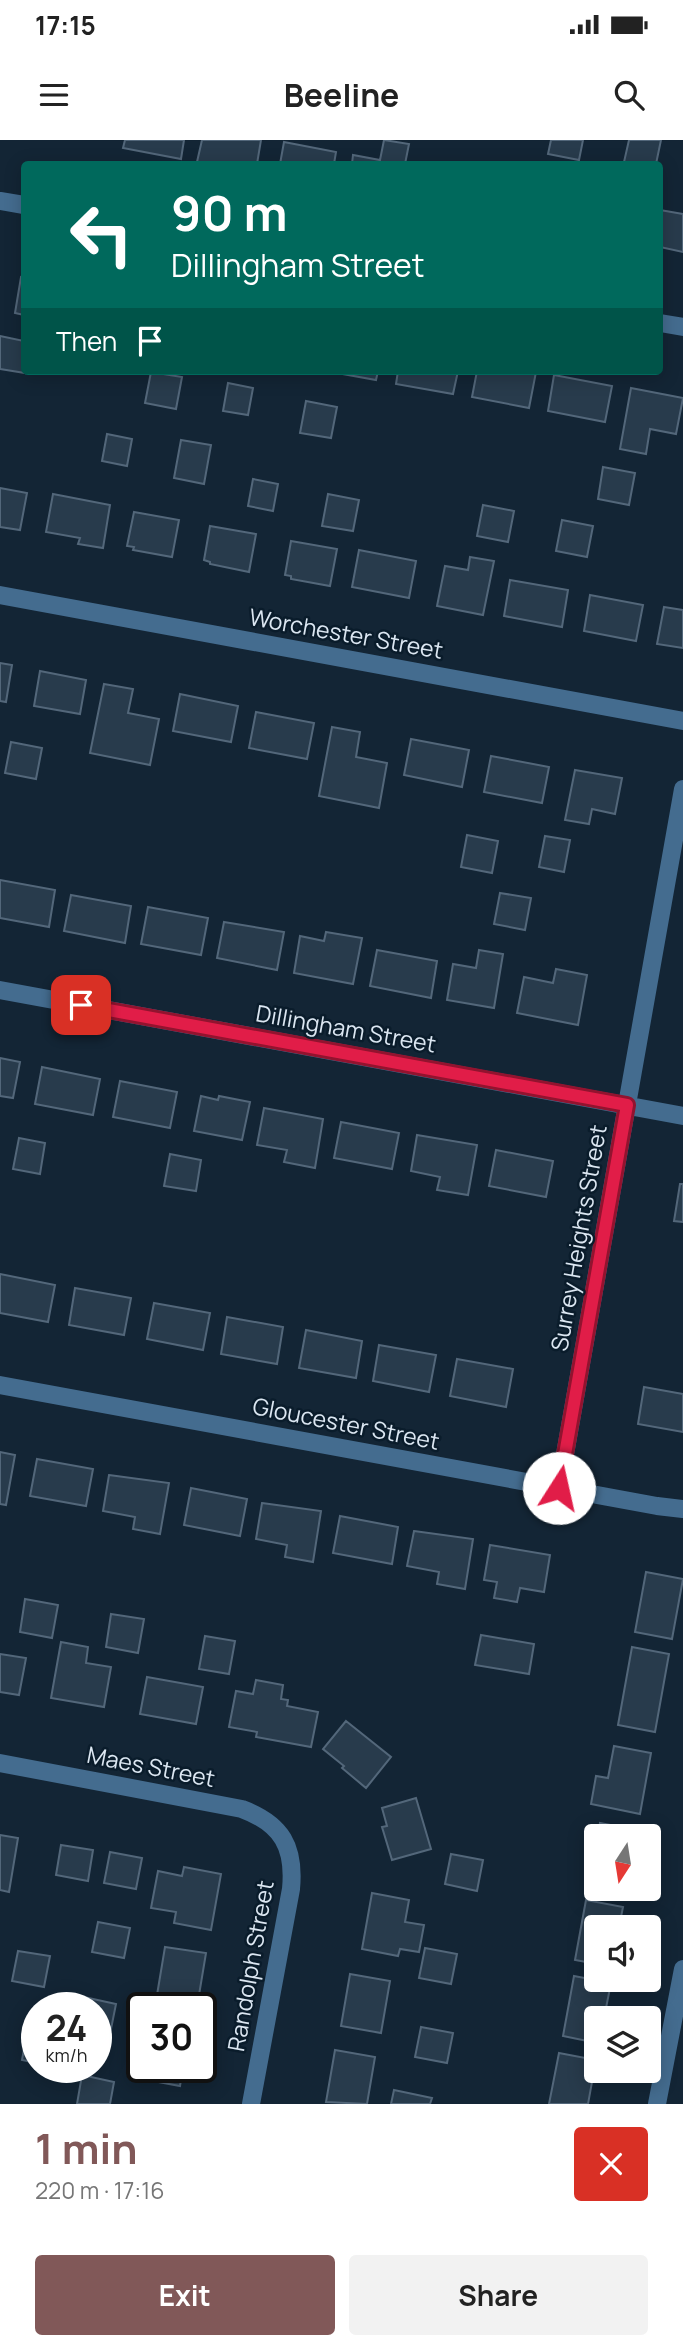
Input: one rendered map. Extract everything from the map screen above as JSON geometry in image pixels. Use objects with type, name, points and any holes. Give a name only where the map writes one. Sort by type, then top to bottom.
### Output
[{"type":"street","points":[[0,201],[21,204]]},
{"type":"street","points":[[663,324],[683,327]]},
{"type":"street","name":"Worchester Street","points":[[0,595],[683,721]]},
{"type":"street","name":"Surrey Heights Street","points":[[559,1488],[683,789]]},
{"type":"street","name":"Dillingham Street","points":[[0,990],[683,1116]]},
{"type":"street","name":"Gloucester Street","points":[[0,1385],[683,1509]]},
{"type":"street","name":"Maes Street","points":[[0,1763],[242,1809],[272,1824],[284,1838]]},
{"type":"street","name":"Randolph Street","points":[[251,2104],[291,1888],[291,1851],[284,1838]]},
{"type":"street","points":[[657,2104],[683,1969]]},
{"type":"building","points":[[125,140],[184,140],[181,159],[123,148]]},
{"type":"building","points":[[202,140],[261,140],[258,161],[197,161]]},
{"type":"building","points":[[384,140],[409,144],[406,161],[352,161],[353,155],[380,160]]},
{"type":"building","points":[[551,140],[583,140],[579,160],[548,154]]},
{"type":"building","points":[[629,140],[661,140],[657,161],[624,161]]},
{"type":"building","points":[[284,142],[336,152],[334,161],[281,161]]},
{"type":"building","points":[[663,211],[683,214],[683,252],[663,248]]},
{"type":"building","points":[[21,277],[21,314],[15,313]]},
{"type":"building","points":[[0,336],[21,340],[21,372],[0,369]]},
{"type":"building","points":[[150,375],[182,377],[176,409],[145,403]]},
{"type":"building","points":[[348,375],[377,375],[376,380]]},
{"type":"building","points":[[397,375],[457,375],[453,394],[396,384]]},
{"type":"building","points":[[476,375],[535,375],[529,408],[472,397]]},
{"type":"building","points":[[554,375],[612,386],[605,422],[548,411]]},
{"type":"building","points":[[228,383],[253,388],[248,415],[223,411]]},
{"type":"building","points":[[631,388],[683,398],[676,434],[650,429],[646,454],[620,449]]},
{"type":"building","points":[[306,401],[337,407],[331,438],[300,433]]},
{"type":"building","points":[[107,434],[132,439],[127,466],[102,461]]},
{"type":"building","points":[[181,440],[211,445],[204,484],[174,478]]},
{"type":"building","points":[[603,467],[635,473],[629,505],[598,499]]},
{"type":"building","points":[[253,479],[278,484],[273,511],[248,506]]},
{"type":"building","points":[[0,488],[27,493],[20,530],[0,527]]},
{"type":"building","points":[[53,494],[110,505],[103,548],[78,544],[80,538],[46,532]]},
{"type":"building","points":[[328,494],[359,500],[353,531],[322,526]]},
{"type":"building","points":[[483,505],[514,511],[508,542],[477,536]]},
{"type":"building","points":[[134,512],[179,520],[172,557],[133,550],[134,547],[127,546]]},
{"type":"building","points":[[562,520],[593,526],[587,557],[556,551]]},
{"type":"building","points":[[210,526],[256,534],[249,572],[210,564],[204,560]]},
{"type":"building","points":[[291,541],[337,549],[330,586],[291,579],[291,576],[285,575]]},
{"type":"building","points":[[359,550],[416,561],[409,598],[352,587]]},
{"type":"building","points":[[470,557],[494,561],[483,615],[437,606],[445,566],[468,570]]},
{"type":"building","points":[[510,580],[568,590],[562,627],[504,616]]},
{"type":"building","points":[[590,595],[643,605],[636,641],[584,631]]},
{"type":"building","points":[[664,607],[683,610],[683,648],[657,644]]},
{"type":"building","points":[[0,663],[12,665],[6,702],[0,701]]},
{"type":"building","points":[[40,671],[86,680],[80,714],[34,706]]},
{"type":"building","points":[[104,684],[133,689],[128,713],[159,719],[150,765],[90,753]]},
{"type":"building","points":[[180,694],[238,706],[231,742],[173,731]]},
{"type":"building","points":[[256,712],[314,723],[307,759],[249,748]]},
{"type":"building","points":[[332,727],[360,732],[356,757],[387,763],[379,808],[319,796]]},
{"type":"building","points":[[411,739],[469,750],[462,787],[404,775]]},
{"type":"building","points":[[11,742],[42,748],[36,779],[5,773]]},
{"type":"building","points":[[491,756],[549,767],[542,803],[484,792]]},
{"type":"building","points":[[575,770],[622,778],[615,814],[592,809],[589,824],[565,820]]},
{"type":"building","points":[[467,835],[498,841],[492,873],[461,867]]},
{"type":"building","points":[[545,836],[570,840],[564,872],[539,867]]},
{"type":"building","points":[[0,880],[55,890],[49,927],[0,918]]},
{"type":"building","points":[[500,893],[531,898],[525,930],[494,924]]},
{"type":"building","points":[[71,895],[131,906],[125,943],[64,931]]},
{"type":"building","points":[[148,907],[208,918],[201,955],[141,944]]},
{"type":"building","points":[[224,922],[284,932],[277,970],[217,958]]},
{"type":"building","points":[[326,932],[362,938],[353,984],[294,973],[300,936],[324,941]]},
{"type":"building","points":[[377,950],[437,961],[431,998],[370,986]]},
{"type":"building","points":[[479,950],[503,954],[494,1008],[447,1000],[453,964],[476,968]]},
{"type":"building","points":[[556,969],[587,975],[578,1025],[517,1013],[524,977],[553,983]]},
{"type":"building","points":[[0,1058],[20,1062],[13,1098],[0,1096]]},
{"type":"building","points":[[42,1067],[100,1079],[93,1115],[35,1104]]},
{"type":"building","points":[[120,1081],[177,1092],[170,1128],[113,1117]]},
{"type":"building","points":[[201,1096],[218,1100],[219,1096],[250,1102],[242,1140],[194,1131]]},
{"type":"building","points":[[264,1108],[323,1119],[315,1168],[284,1162],[287,1150],[257,1145]]},
{"type":"building","points":[[341,1122],[399,1133],[392,1169],[334,1158]]},
{"type":"building","points":[[417,1135],[477,1145],[468,1195],[437,1190],[440,1177],[411,1171]]},
{"type":"building","points":[[19,1138],[45,1143],[40,1174],[13,1169]]},
{"type":"building","points":[[496,1150],[553,1161],[546,1197],[489,1186]]},
{"type":"building","points":[[170,1154],[201,1160],[196,1191],[164,1186]]},
{"type":"building","points":[[680,1184],[683,1184],[683,1222],[674,1221]]},
{"type":"building","points":[[0,1274],[55,1285],[48,1322],[0,1313]]},
{"type":"building","points":[[75,1288],[131,1298],[124,1335],[69,1325]]},
{"type":"building","points":[[154,1303],[210,1313],[203,1350],[147,1339]]},
{"type":"building","points":[[227,1317],[283,1327],[277,1364],[221,1354]]},
{"type":"building","points":[[306,1330],[362,1341],[356,1378],[299,1368]]},
{"type":"building","points":[[379,1345],[436,1355],[429,1392],[373,1381]]},
{"type":"building","points":[[457,1359],[513,1369],[506,1407],[450,1396]]},
{"type":"building","points":[[644,1387],[683,1394],[683,1432],[638,1424]]},
{"type":"building","points":[[0,1452],[15,1455],[6,1505],[0,1504]]},
{"type":"building","points":[[37,1459],[93,1469],[86,1506],[30,1496]]},
{"type":"building","points":[[109,1475],[169,1483],[160,1534],[133,1529],[135,1517],[103,1511]]},
{"type":"building","points":[[191,1488],[247,1499],[240,1536],[184,1525]]},
{"type":"building","points":[[262,1503],[321,1511],[313,1562],[285,1557],[287,1545],[256,1539]]},
{"type":"building","points":[[340,1516],[398,1527],[392,1564],[333,1553]]},
{"type":"building","points":[[414,1531],[473,1539],[465,1589],[437,1584],[439,1572],[407,1566]]},
{"type":"building","points":[[490,1545],[550,1555],[544,1592],[520,1588],[517,1602],[494,1598],[497,1582],[484,1580]]},
{"type":"building","points":[[646,1572],[683,1579],[672,1639],[635,1632]]},
{"type":"building","points":[[25,1599],[58,1605],[52,1638],[20,1632]]},
{"type":"building","points":[[111,1614],[144,1619],[138,1653],[106,1647]]},
{"type":"building","points":[[481,1635],[534,1644],[529,1674],[475,1665]]},
{"type":"building","points":[[205,1636],[235,1641],[229,1674],[199,1669]]},
{"type":"building","points":[[61,1642],[88,1647],[86,1663],[111,1667],[104,1707],[51,1698]]},
{"type":"building","points":[[632,1647],[669,1654],[655,1732],[618,1725]]},
{"type":"building","points":[[0,1654],[26,1658],[19,1695],[0,1692]]},
{"type":"building","points":[[147,1677],[203,1687],[196,1724],[140,1714]]},
{"type":"building","points":[[256,1680],[283,1685],[281,1699],[288,1700],[287,1706],[318,1712],[311,1747],[256,1737],[257,1732],[229,1727],[236,1691],[253,1694]]},
{"type":"building","points":[[346,1721],[391,1757],[366,1788],[323,1749]]},
{"type":"building","points":[[614,1746],[651,1753],[640,1814],[591,1804],[596,1776],[608,1778]]},
{"type":"building","points":[[416,1798],[431,1849],[392,1860],[382,1827],[387,1826],[382,1808]]},
{"type":"building","points":[[0,1835],[18,1838],[9,1892],[0,1890]]},
{"type":"building","points":[[61,1845],[93,1850],[88,1881],[56,1875]]},
{"type":"building","points":[[110,1852],[142,1858],[136,1889],[104,1883]]},
{"type":"building","points":[[451,1854],[483,1860],[477,1891],[445,1884]]},
{"type":"building","points":[[184,1867],[221,1874],[211,1930],[174,1923],[176,1912],[151,1908],[158,1871],[182,1876]]},
{"type":"building","points":[[372,1893],[409,1900],[405,1922],[424,1925],[419,1952],[400,1949],[398,1956],[362,1949]]},
{"type":"building","points":[[586,1901],[623,1907],[621,1915],[584,1915],[584,1962],[575,1960]]},
{"type":"building","points":[[98,1922],[130,1928],[124,1958],[92,1952]]},
{"type":"building","points":[[165,1947],[206,1953],[200,1992],[158,1992]]},
{"type":"building","points":[[425,1948],[457,1954],[451,1984],[419,1978]]},
{"type":"building","points":[[18,1951],[50,1956],[44,1987],[12,1981]]},
{"type":"building","points":[[350,1974],[390,1981],[381,2033],[341,2026]]},
{"type":"building","points":[[574,1976],[584,1978],[584,1992],[609,1992],[606,2006],[584,2006],[584,2040],[563,2036]]},
{"type":"building","points":[[112,2003],[116,2004],[112,2024]]},
{"type":"building","points":[[421,2027],[453,2033],[447,2063],[415,2057]]},
{"type":"building","points":[[335,2050],[375,2057],[367,2104],[326,2102]]},
{"type":"building","points":[[559,2053],[584,2058],[584,2083],[592,2083],[588,2104],[549,2104]]},
{"type":"building","points":[[114,2082],[110,2104],[77,2104],[81,2083]]},
{"type":"building","points":[[394,2090],[432,2098],[430,2104],[391,2104]]},
{"type":"route","points":[[81,1005],[627,1105],[559,1488]]}]
